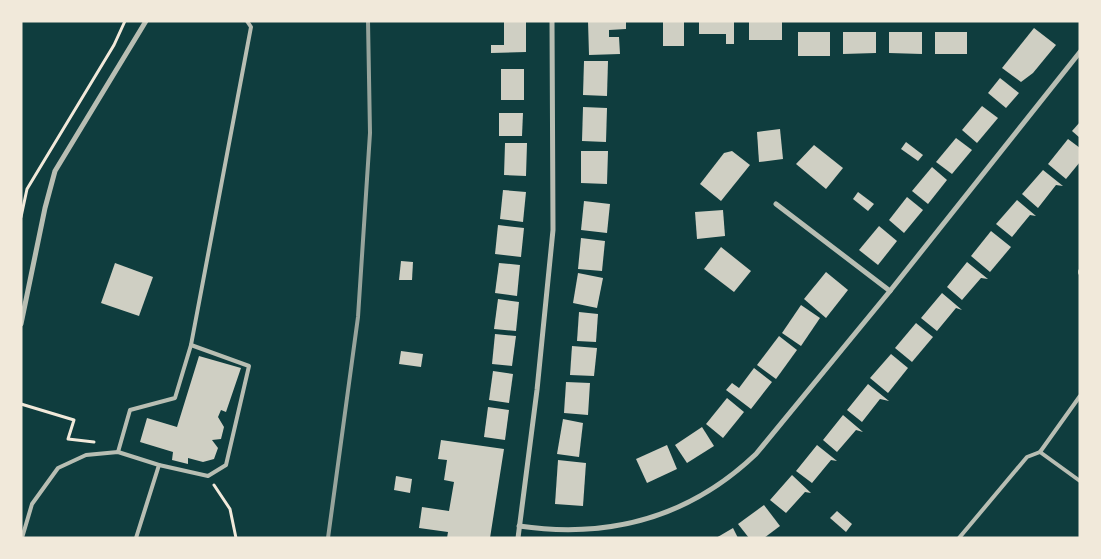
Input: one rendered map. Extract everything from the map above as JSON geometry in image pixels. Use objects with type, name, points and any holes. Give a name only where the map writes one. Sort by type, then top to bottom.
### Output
[{"type":"street","points":[[21,324],[45,208],[55,171],[146,21]]},
{"type":"street","points":[[518,538],[539,370],[553,230],[552,21]]},
{"type":"street","points":[[519,526],[565,530],[603,528],[633,522],[680,507],[720,485],[741,469],[756,454],[890,291],[1080,52]]},
{"type":"street","points":[[776,204],[890,291]]},
{"type":"lane","points":[[118,452],[130,410],[175,398],[191,345],[251,28],[247,21]]},
{"type":"lane","points":[[22,538],[32,504],[58,468],[86,455],[118,452],[159,465],[208,476],[226,465],[249,366],[191,345]]},
{"type":"lane","points":[[959,538],[1027,457],[1040,452],[1080,396]]},
{"type":"lane","points":[[1040,452],[1080,481]]},
{"type":"lane","points":[[136,538],[159,465]]},
{"type":"path","points":[[21,217],[28,189],[114,45],[125,21]]},
{"type":"path","points":[[21,404],[74,420],[68,439],[120,444]]},
{"type":"path","points":[[208,476],[230,509],[236,538]]},
{"type":"building","points":[[504,21],[526,21],[526,52],[491,53],[491,45],[504,45]]},
{"type":"building","points":[[588,21],[626,21],[626,29],[609,30],[609,37],[619,37],[620,54],[589,55]]},
{"type":"building","points":[[663,21],[684,21],[684,46],[663,46]]},
{"type":"building","points":[[699,21],[734,21],[734,44],[726,44],[726,34],[699,34]]},
{"type":"building","points":[[749,21],[782,21],[782,40],[749,40]]},
{"type":"building","points":[[1034,28],[1056,45],[1033,73],[1021,82],[1002,68]]},
{"type":"building","points":[[798,32],[830,32],[830,56],[798,56]]},
{"type":"building","points":[[843,32],[876,32],[876,53],[843,54]]},
{"type":"building","points":[[889,32],[922,32],[922,54],[889,53]]},
{"type":"building","points":[[935,32],[967,32],[967,54],[935,54]]},
{"type":"building","points":[[584,61],[608,61],[607,96],[583,95]]},
{"type":"building","points":[[501,69],[524,69],[524,100],[501,100]]},
{"type":"building","points":[[1000,78],[1019,93],[1006,108],[988,93]]},
{"type":"building","points":[[982,106],[998,118],[977,143],[962,130]]},
{"type":"building","points":[[583,107],[607,108],[606,142],[582,141]]},
{"type":"building","points":[[499,113],[523,113],[522,136],[499,136]]},
{"type":"building","points":[[1080,122],[1080,138],[1072,131]]},
{"type":"building","points":[[780,129],[783,159],[759,162],[757,132]]},
{"type":"building","points":[[956,138],[972,150],[952,174],[936,162]]},
{"type":"building","points":[[1068,139],[1080,148],[1080,162],[1066,179],[1048,164]]},
{"type":"building","points":[[906,142],[923,155],[918,161],[901,149]]},
{"type":"building","points":[[505,143],[527,143],[526,176],[504,175]]},
{"type":"building","points":[[814,145],[843,168],[826,189],[796,164]]},
{"type":"building","points":[[581,151],[608,151],[607,184],[581,183]]},
{"type":"building","points":[[732,151],[750,165],[721,201],[700,184],[724,153]]},
{"type":"building","points":[[932,167],[947,180],[928,204],[912,191]]},
{"type":"building","points":[[1043,170],[1063,186],[1056,185],[1038,208],[1022,194]]},
{"type":"building","points":[[503,190],[526,192],[523,222],[500,219]]},
{"type":"building","points":[[858,192],[874,204],[868,211],[853,199]]},
{"type":"building","points":[[907,197],[923,210],[904,233],[889,220]]},
{"type":"building","points":[[1017,200],[1036,216],[1030,215],[1012,237],[996,224]]},
{"type":"building","points":[[584,201],[610,204],[607,233],[581,230]]},
{"type":"building","points":[[723,210],[725,236],[697,239],[695,212]]},
{"type":"building","points":[[498,225],[524,228],[521,257],[495,254]]},
{"type":"building","points":[[879,226],[897,241],[878,265],[859,250]]},
{"type":"building","points":[[991,231],[1011,247],[990,272],[971,256]]},
{"type":"building","points":[[581,238],[605,241],[602,271],[578,269]]},
{"type":"building","points":[[721,247],[751,271],[734,292],[704,269]]},
{"type":"building","points":[[401,261],[413,262],[412,280],[399,280]]},
{"type":"building","points":[[967,262],[988,279],[981,278],[962,300],[947,287]]},
{"type":"building","points":[[115,263],[153,277],[139,316],[101,303]]},
{"type":"building","points":[[499,263],[520,265],[517,296],[495,293]]},
{"type":"building","points":[[826,272],[848,290],[826,318],[804,299]]},
{"type":"building","points":[[578,273],[603,278],[597,308],[573,303]]},
{"type":"building","points":[[942,293],[962,310],[956,308],[937,331],[921,318]]},
{"type":"building","points":[[498,299],[519,302],[516,331],[494,329]]},
{"type":"building","points":[[801,305],[820,318],[801,346],[782,333]]},
{"type":"building","points":[[579,312],[598,314],[596,342],[577,341]]},
{"type":"building","points":[[916,323],[933,337],[912,362],[895,348]]},
{"type":"building","points":[[495,334],[516,336],[512,366],[492,364]]},
{"type":"building","points":[[779,336],[797,350],[776,379],[757,365]]},
{"type":"building","points":[[572,346],[597,348],[594,376],[570,375]]},
{"type":"building","points":[[401,351],[423,354],[421,367],[399,364]]},
{"type":"building","points":[[891,354],[908,368],[888,393],[870,378]]},
{"type":"building","points":[[199,356],[241,368],[226,412],[221,410],[218,417],[224,427],[221,439],[212,440],[218,448],[214,459],[203,462],[188,458],[188,464],[172,460],[173,452],[140,442],[147,418],[177,427]]},
{"type":"building","points":[[754,368],[772,382],[751,409],[726,390],[732,383],[739,388]]},
{"type":"building","points":[[493,371],[513,374],[509,403],[489,400]]},
{"type":"building","points":[[566,382],[590,383],[588,415],[564,413]]},
{"type":"building","points":[[868,384],[889,401],[880,399],[862,422],[847,410]]},
{"type":"building","points":[[727,398],[744,412],[723,438],[706,424]]},
{"type":"building","points":[[488,407],[509,410],[505,440],[484,437]]},
{"type":"building","points":[[843,415],[863,432],[856,430],[837,452],[823,440]]},
{"type":"building","points":[[563,419],[583,423],[579,457],[557,454]]},
{"type":"building","points":[[702,427],[714,446],[687,463],[675,445]]},
{"type":"building","points":[[441,440],[504,449],[490,538],[447,538],[448,532],[419,528],[422,507],[449,511],[454,482],[444,480],[447,460],[438,459]]},
{"type":"building","points":[[667,445],[677,469],[647,483],[636,459]]},
{"type":"building","points":[[817,445],[837,461],[831,460],[812,483],[796,471]]},
{"type":"building","points":[[558,460],[586,463],[583,506],[555,504]]},
{"type":"building","points":[[792,475],[811,493],[805,492],[786,513],[770,500]]},
{"type":"building","points":[[396,476],[412,479],[410,493],[394,490]]},
{"type":"building","points":[[764,505],[780,526],[764,538],[749,538],[738,524]]},
{"type":"building","points":[[837,511],[852,524],[846,532],[830,518]]},
{"type":"building","points":[[733,528],[738,538],[716,538]]},
{"type":"railway","points":[[328,538],[358,317],[370,133],[368,21]]}]
